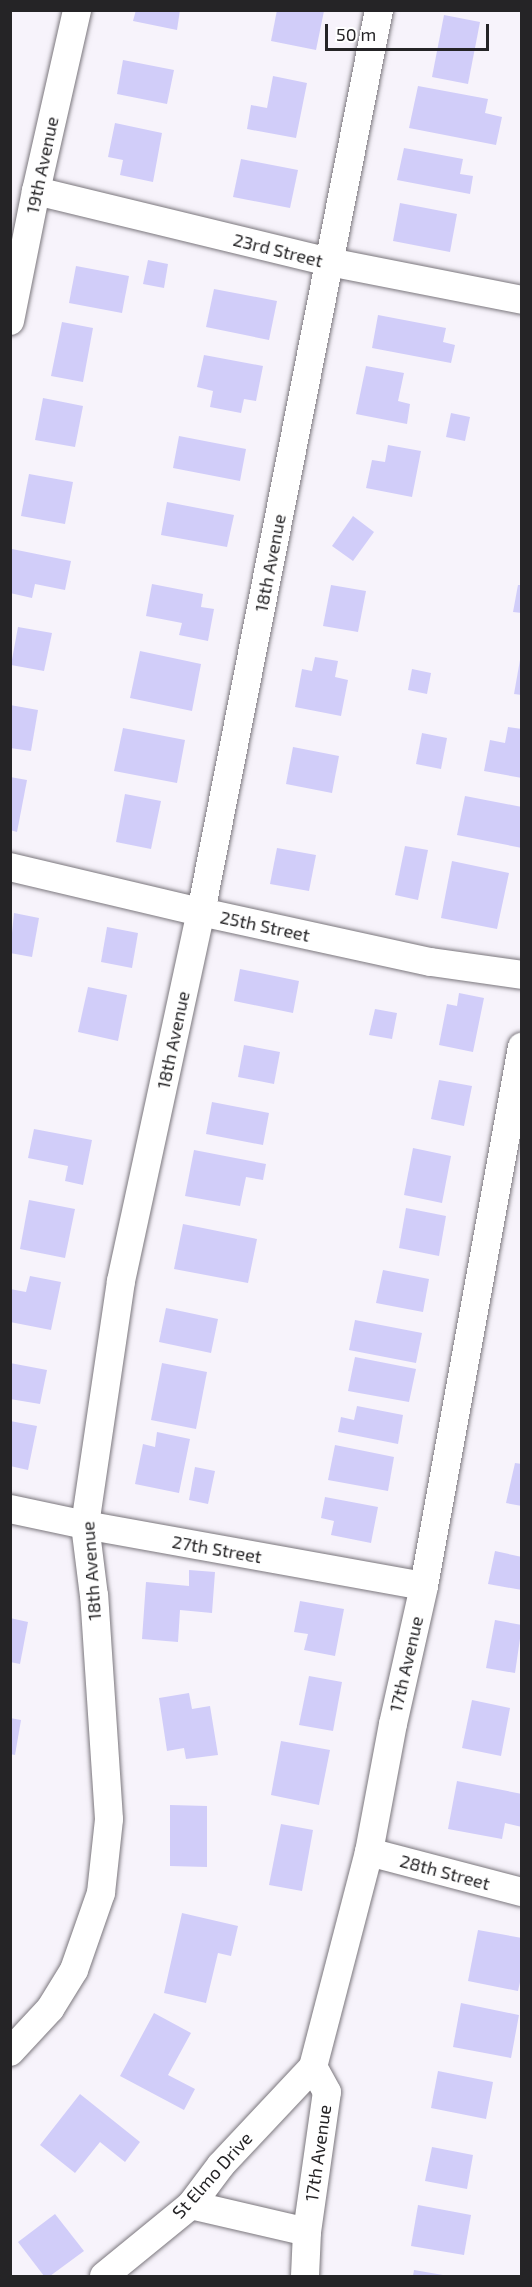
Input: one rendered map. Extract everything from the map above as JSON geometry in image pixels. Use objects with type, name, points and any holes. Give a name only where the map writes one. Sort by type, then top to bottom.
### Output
[{"type":"street","name":"19th Avenue","points":[[10,321],[36,191],[77,10]]},
{"type":"street","name":"18th Avenue","points":[[10,2052],[50,2009],[74,1970],[101,1893],[109,1819],[94,1596],[85,1525],[121,1281],[201,912],[379,10]]},
{"type":"street","name":"23rd Street","points":[[36,191],[329,262],[522,300]]},
{"type":"street","name":"25th Street","points":[[10,867],[201,912],[431,962],[522,975]]},
{"type":"street","name":"17th Avenue","points":[[305,2277],[307,2232],[327,2092],[313,2067],[369,1852],[393,1724],[424,1586],[522,1047]]},
{"type":"street","name":"27th Street","points":[[10,1509],[85,1525],[424,1586]]},
{"type":"street","name":"28th Street","points":[[369,1852],[522,1892]]},
{"type":"street","name":"St Elmo Drive","points":[[105,2277],[191,2205],[221,2165],[313,2067]]},
{"type":"street","points":[[191,2205],[307,2232]]},
{"type":"building","points":[[136,10],[180,10],[177,30],[133,21]]},
{"type":"building","points":[[277,10],[324,11],[316,50],[271,41]]},
{"type":"building","points":[[444,15],[480,22],[468,84],[432,77]]},
{"type":"building","points":[[123,60],[174,70],[167,104],[117,94]]},
{"type":"building","points":[[273,76],[307,83],[296,138],[247,129],[251,105],[267,108]]},
{"type":"building","points":[[418,86],[488,99],[485,113],[502,117],[496,145],[409,128]]},
{"type":"building","points":[[115,123],[162,133],[153,182],[120,175],[123,160],[108,157]]},
{"type":"building","points":[[404,148],[463,159],[460,174],[473,176],[470,194],[397,180]]},
{"type":"building","points":[[241,159],[298,170],[290,208],[233,197]]},
{"type":"building","points":[[400,203],[457,214],[450,252],[393,241]]},
{"type":"building","points":[[148,260],[168,264],[164,288],[143,284]]},
{"type":"building","points":[[76,266],[129,276],[122,313],[69,303]]},
{"type":"building","points":[[214,289],[277,301],[269,340],[206,327]]},
{"type":"building","points":[[378,315],[446,328],[443,342],[455,345],[451,363],[372,348]]},
{"type":"building","points":[[62,322],[93,328],[83,382],[51,376]]},
{"type":"building","points":[[204,355],[263,366],[256,401],[244,399],[241,413],[210,407],[213,391],[197,387]]},
{"type":"building","points":[[366,366],[404,373],[398,401],[410,404],[407,424],[356,414]]},
{"type":"building","points":[[43,398],[83,406],[75,447],[35,440]]},
{"type":"building","points":[[451,413],[470,417],[465,441],[446,437]]},
{"type":"building","points":[[179,436],[246,449],[240,481],[173,468]]},
{"type":"building","points":[[388,445],[421,451],[412,497],[366,488],[372,460],[385,462]]},
{"type":"building","points":[[29,474],[73,482],[65,524],[21,516]]},
{"type":"building","points":[[167,502],[234,515],[227,547],[161,535]]},
{"type":"building","points":[[353,516],[374,532],[353,561],[332,546]]},
{"type":"building","points":[[12,549],[71,561],[65,590],[35,584],[32,598],[10,593]]},
{"type":"building","points":[[152,584],[203,594],[201,607],[214,609],[208,641],[179,635],[182,623],[146,616]]},
{"type":"building","points":[[331,585],[366,591],[358,632],[323,626]]},
{"type":"building","points":[[518,585],[522,585],[522,613],[513,612]]},
{"type":"building","points":[[18,627],[52,633],[44,671],[11,665]]},
{"type":"building","points":[[140,651],[201,664],[192,711],[130,698]]},
{"type":"building","points":[[315,657],[338,661],[335,677],[348,680],[341,716],[295,707],[302,669],[312,671]]},
{"type":"building","points":[[520,660],[522,660],[522,695],[514,694]]},
{"type":"building","points":[[412,669],[431,673],[427,694],[408,690]]},
{"type":"building","points":[[10,705],[38,710],[31,751],[10,748]]},
{"type":"building","points":[[508,727],[522,729],[522,778],[484,771],[490,740],[505,743]]},
{"type":"building","points":[[123,728],[185,740],[177,783],[114,771]]},
{"type":"building","points":[[422,733],[447,738],[441,769],[416,764]]},
{"type":"building","points":[[293,747],[339,756],[332,793],[286,784]]},
{"type":"building","points":[[10,777],[27,780],[17,832],[10,830]]},
{"type":"building","points":[[125,794],[161,801],[151,849],[116,842]]},
{"type":"building","points":[[465,796],[522,807],[522,848],[457,835]]},
{"type":"building","points":[[405,846],[428,850],[418,900],[395,895]]},
{"type":"building","points":[[277,848],[316,855],[309,891],[270,884]]},
{"type":"building","points":[[452,861],[509,873],[497,929],[441,918]]},
{"type":"building","points":[[14,913],[39,918],[32,957],[10,953]]},
{"type":"building","points":[[107,927],[138,933],[132,968],[101,962]]},
{"type":"building","points":[[240,969],[299,981],[293,1013],[234,1001]]},
{"type":"building","points":[[88,987],[127,995],[118,1041],[78,1032]]},
{"type":"building","points":[[459,993],[484,998],[473,1052],[439,1045],[447,1004],[457,1006]]},
{"type":"building","points":[[375,1009],[397,1013],[392,1039],[369,1035]]},
{"type":"building","points":[[244,1045],[280,1052],[274,1084],[238,1077]]},
{"type":"building","points":[[439,1080],[472,1086],[464,1126],[431,1119]]},
{"type":"building","points":[[212,1102],[269,1113],[263,1145],[206,1134]]},
{"type":"building","points":[[34,1129],[92,1140],[83,1185],[65,1181],[68,1166],[28,1158]]},
{"type":"building","points":[[413,1148],[451,1156],[442,1203],[404,1195]]},
{"type":"building","points":[[194,1150],[266,1164],[263,1180],[246,1177],[240,1206],[185,1196]]},
{"type":"building","points":[[29,1200],[75,1209],[65,1258],[20,1249]]},
{"type":"building","points":[[406,1208],[446,1216],[439,1256],[399,1248]]},
{"type":"building","points":[[183,1224],[257,1239],[248,1283],[174,1269]]},
{"type":"building","points":[[383,1270],[429,1279],[423,1312],[376,1303]]},
{"type":"building","points":[[30,1276],[61,1282],[51,1330],[10,1322],[10,1289],[26,1292]]},
{"type":"building","points":[[166,1308],[218,1319],[211,1353],[159,1342]]},
{"type":"building","points":[[355,1320],[422,1333],[416,1363],[349,1350]]},
{"type":"building","points":[[355,1357],[416,1369],[409,1402],[348,1391]]},
{"type":"building","points":[[10,1363],[47,1370],[40,1404],[10,1399]]},
{"type":"building","points":[[162,1363],[207,1372],[196,1429],[151,1420]]},
{"type":"building","points":[[357,1406],[403,1415],[398,1444],[338,1432],[341,1417],[354,1420]]},
{"type":"building","points":[[10,1421],[37,1426],[28,1470],[10,1466]]},
{"type":"building","points":[[157,1432],[190,1439],[179,1493],[135,1484],[143,1444],[155,1447]]},
{"type":"building","points":[[335,1445],[394,1457],[388,1491],[328,1480]]},
{"type":"building","points":[[515,1463],[522,1464],[522,1506],[506,1503]]},
{"type":"building","points":[[195,1467],[215,1471],[208,1504],[189,1500]]},
{"type":"building","points":[[325,1497],[378,1507],[371,1543],[331,1535],[334,1521],[321,1518]]},
{"type":"building","points":[[495,1551],[522,1557],[522,1590],[488,1584]]},
{"type":"building","points":[[189,1570],[215,1572],[212,1613],[180,1610],[178,1642],[142,1639],[146,1582],[189,1586]]},
{"type":"building","points":[[300,1601],[344,1609],[335,1656],[304,1650],[308,1634],[294,1632]]},
{"type":"building","points":[[10,1618],[28,1622],[20,1664],[10,1662]]},
{"type":"building","points":[[495,1620],[522,1625],[515,1673],[486,1668]]},
{"type":"building","points":[[309,1676],[342,1682],[333,1731],[299,1725]]},
{"type":"building","points":[[189,1693],[192,1709],[210,1706],[218,1755],[186,1759],[184,1748],[167,1751],[159,1698]]},
{"type":"building","points":[[472,1700],[510,1708],[501,1756],[462,1748]]},
{"type":"building","points":[[10,1718],[21,1720],[15,1755],[10,1754]]},
{"type":"building","points":[[281,1741],[330,1750],[319,1805],[271,1795]]},
{"type":"building","points":[[457,1781],[522,1794],[522,1827],[505,1823],[502,1839],[448,1829]]},
{"type":"building","points":[[170,1805],[207,1806],[207,1867],[170,1866]]},
{"type":"building","points":[[281,1824],[313,1830],[302,1891],[269,1885]]},
{"type":"building","points":[[182,1913],[238,1926],[231,1956],[218,1953],[206,2003],[164,1993]]},
{"type":"building","points":[[478,1930],[522,1938],[522,1973],[518,1991],[468,1981]]},
{"type":"building","points":[[461,2003],[519,2015],[511,2058],[453,2047]]},
{"type":"building","points":[[154,2013],[191,2033],[168,2075],[195,2089],[184,2110],[120,2076]]},
{"type":"building","points":[[438,2071],[493,2082],[486,2119],[431,2108]]},
{"type":"building","points":[[80,2094],[140,2142],[125,2162],[100,2142],[75,2173],[40,2145]]},
{"type":"building","points":[[432,2147],[473,2155],[467,2189],[425,2181]]},
{"type":"building","points":[[418,2205],[471,2215],[464,2255],[411,2246]]},
{"type":"building","points":[[55,2214],[84,2251],[50,2276],[44,2276],[18,2242]]},
{"type":"building","points":[[414,2270],[443,2275],[443,2276],[413,2276]]}]
